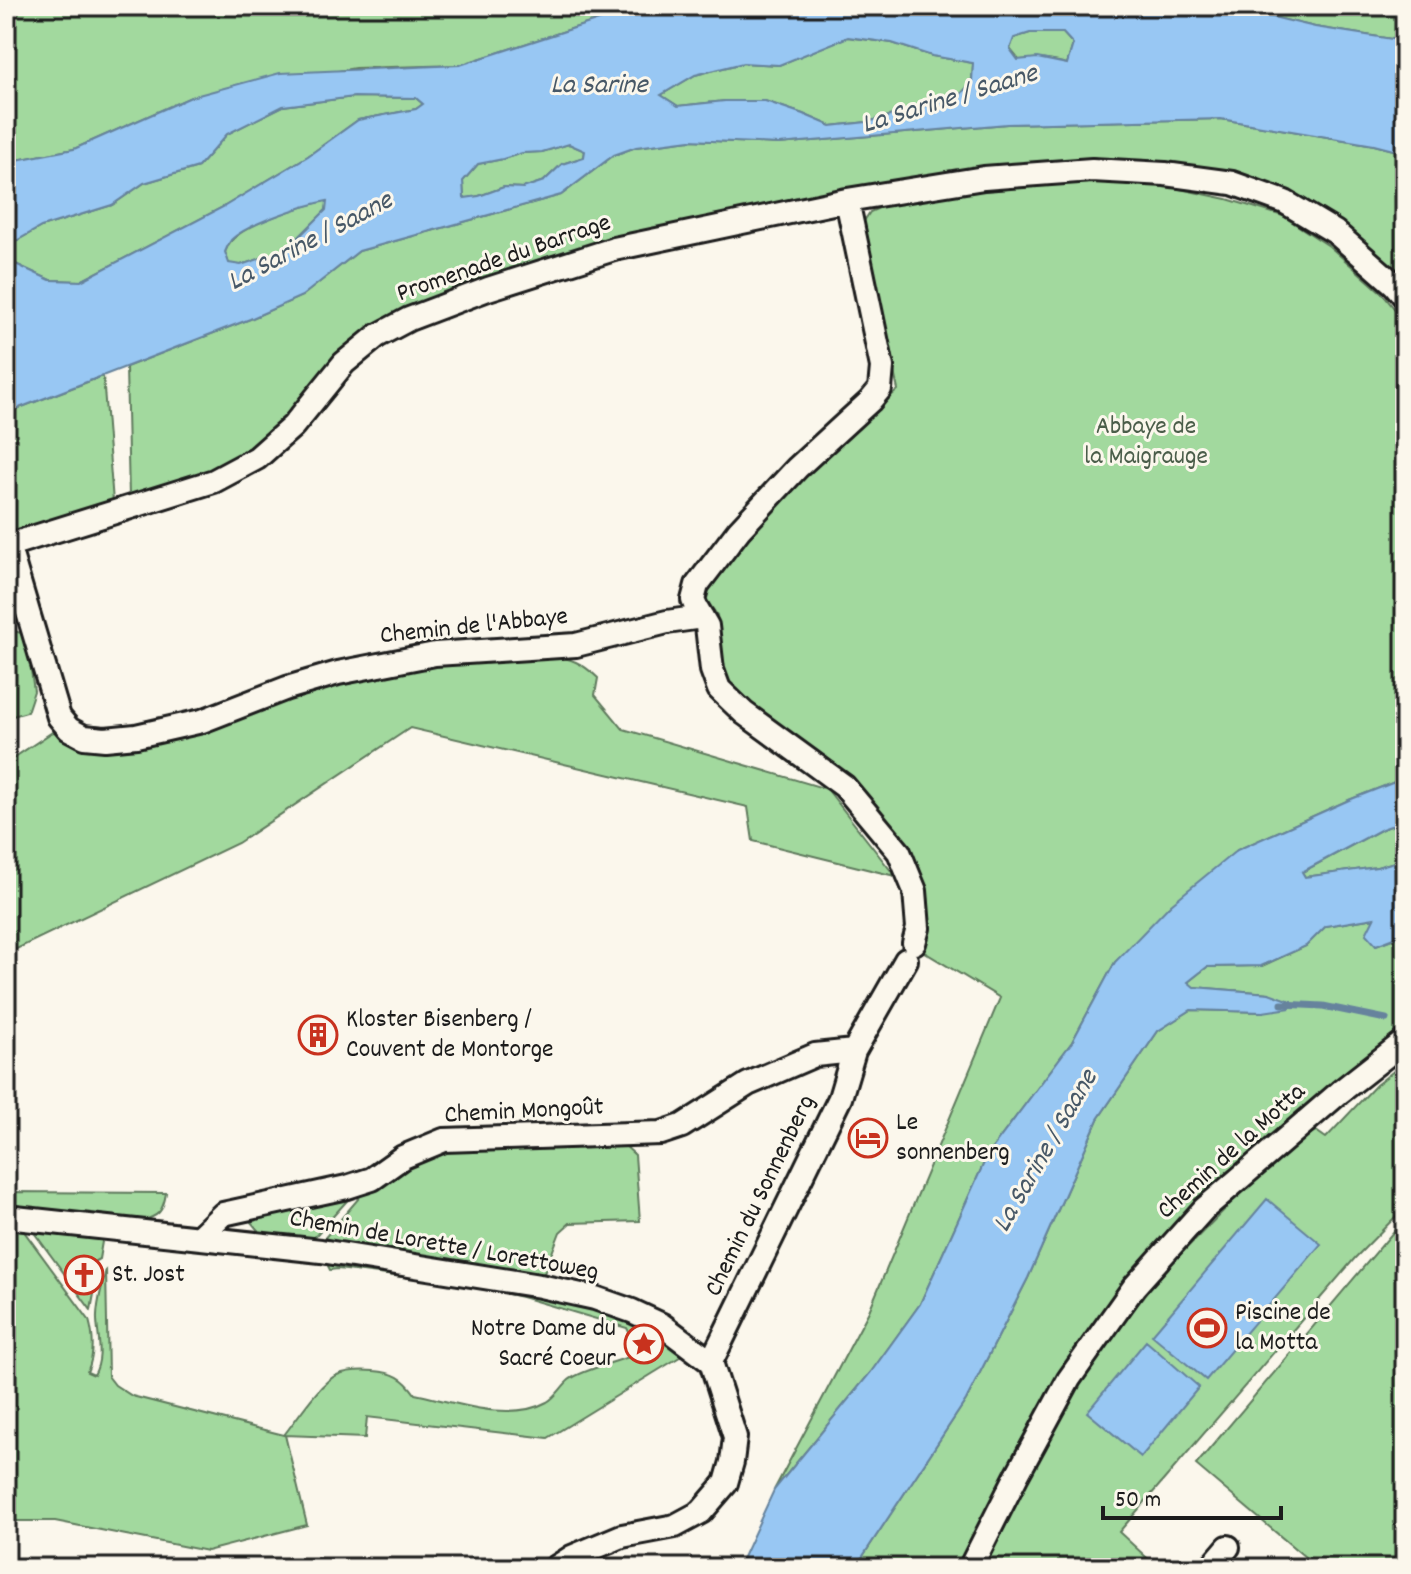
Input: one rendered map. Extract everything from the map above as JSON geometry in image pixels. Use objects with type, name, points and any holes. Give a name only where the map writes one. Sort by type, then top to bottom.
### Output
[{"type":"street","name":"Promenade du Barrage","points":[[7,545],[214,481],[257,458],[293,426],[344,363],[377,336],[409,319],[488,289],[614,249],[847,200],[984,178],[1092,170],[1165,174],[1232,183],[1285,202],[1335,232],[1405,297]]},
{"type":"street","points":[[847,200],[882,367],[880,389],[797,468],[739,530],[697,585],[693,600],[707,626],[712,670],[719,689],[744,713],[844,786],[899,852],[915,891],[918,928],[910,952],[854,1051]]},
{"type":"street","name":"Chemin de l'Abbaye","points":[[7,545],[59,717],[69,729],[84,737],[105,739],[136,736],[202,721],[287,688],[338,673],[435,654],[576,645],[667,622],[702,617]]},
{"type":"street","name":"Chemin de la Motta","points":[[970,1568],[1069,1379],[1134,1287],[1204,1209],[1340,1092],[1405,1041]]},
{"type":"street","name":"Chemin Mongoût","points":[[200,1236],[223,1214],[372,1179],[403,1157],[444,1140],[661,1133],[682,1126],[748,1084],[815,1055],[854,1051]]},
{"type":"street","name":"Chemin du Sonnenberg","points":[[711,1362],[840,1098],[854,1051]]},
{"type":"street","name":"Chemin de Lorette / Lorettoweg","points":[[13,1217],[321,1251],[540,1286],[595,1298],[632,1311],[662,1325],[711,1362]]},
{"type":"street","points":[[555,1568],[572,1557],[622,1536],[675,1526],[701,1512],[726,1483],[735,1437],[711,1362]]},
{"type":"street","points":[[1210,1568],[1228,1547]]},
{"type":"green space","points":[[6,6],[642,6],[460,65],[355,68],[191,97],[74,149],[6,162]]},
{"type":"green space","points":[[1226,6],[1405,6],[1405,41],[1315,27]]},
{"type":"green space","points":[[1030,33],[1063,33],[1073,44],[1067,64],[1043,59],[1019,60],[1010,49],[1014,38]]},
{"type":"green space","points":[[847,37],[892,43],[932,56],[973,63],[972,82],[961,94],[909,111],[867,122],[831,126],[765,101],[678,106],[661,95],[695,75],[743,63],[779,65]]},
{"type":"green space","points":[[354,97],[416,98],[423,104],[416,109],[358,120],[308,156],[225,206],[81,281],[50,280],[9,261],[9,245],[41,227],[112,205],[144,183],[198,167],[227,134],[283,106]]},
{"type":"green space","points":[[1221,119],[1405,153],[1405,283],[1289,196],[981,167],[410,311],[253,450],[212,472],[129,498],[126,367],[302,296],[359,251],[561,195],[614,155],[636,147],[690,140],[779,144],[1007,124]]},
{"type":"green space","points":[[569,144],[585,151],[584,157],[562,164],[544,181],[523,188],[504,187],[464,199],[463,181],[478,164]]},
{"type":"green space","name":"Abbaye de la Maigrauge","points":[[1090,182],[1161,185],[1227,199],[1283,216],[1329,246],[1381,292],[1405,322],[1405,778],[1237,850],[1115,962],[1072,1042],[988,1154],[920,1304],[871,1372],[774,1490],[869,1311],[1000,998],[921,950],[930,928],[928,896],[911,849],[852,781],[723,685],[717,615],[704,596],[739,543],[786,488],[898,390],[862,224],[870,212],[890,203],[986,189]]},
{"type":"green space","points":[[328,200],[326,210],[286,250],[241,265],[229,264],[225,252],[239,234],[277,216]]},
{"type":"green space","points":[[103,376],[113,502],[6,533],[6,413]]},
{"type":"green space","points":[[14,631],[21,633],[29,656],[34,691],[27,712],[6,718],[6,694],[10,686],[6,676],[6,634]]},
{"type":"green space","points":[[550,655],[576,662],[598,678],[595,695],[623,729],[827,789],[895,876],[753,841],[748,807],[410,728],[238,843],[6,954],[6,778],[10,775],[6,763],[51,733],[59,730],[81,741],[446,659]]},
{"type":"green space","points":[[1405,821],[1405,859],[1377,867],[1305,877],[1302,872],[1382,829]]},
{"type":"green space","points":[[1375,918],[1376,945],[1405,934],[1405,1029],[1229,1173],[1144,1258],[1057,1379],[960,1568],[855,1568],[966,1400],[1028,1278],[1098,1119],[1158,1031],[1191,1010],[1263,1012],[1269,993],[1193,987],[1188,982],[1207,967],[1262,966],[1306,946],[1326,926]]},
{"type":"green space","name":"Piscine de la Motta","points":[[1405,1062],[1405,1207],[1355,1258],[1119,1532],[1158,1568],[980,1568],[1079,1381],[1161,1274],[1298,1139],[1316,1131],[1326,1138],[1376,1085]]},
{"type":"green space","points":[[623,1144],[635,1155],[640,1221],[570,1223],[560,1232],[543,1276],[322,1241],[362,1191],[441,1148]]},
{"type":"green space","points":[[6,1192],[166,1193],[159,1212],[141,1221],[6,1206]]},
{"type":"green space","points":[[353,1194],[311,1241],[262,1235],[251,1222],[254,1214]]},
{"type":"green space","points":[[1405,1218],[1405,1547],[1387,1568],[1318,1568],[1196,1465]]},
{"type":"green space","points":[[6,1224],[20,1226],[89,1320],[93,1346],[87,1372],[94,1375],[99,1362],[97,1314],[106,1269],[108,1376],[115,1385],[132,1396],[284,1435],[324,1385],[346,1372],[365,1370],[387,1373],[402,1380],[415,1394],[482,1409],[516,1411],[547,1402],[569,1380],[581,1373],[632,1356],[635,1344],[627,1328],[522,1297],[468,1285],[330,1270],[325,1260],[527,1290],[627,1318],[683,1355],[548,1438],[367,1417],[365,1438],[285,1435],[307,1525],[207,1551],[55,1521],[6,1521]]},
{"type":"green space","points":[[30,1227],[103,1236],[99,1259],[88,1265],[97,1278],[91,1310]]},
{"type":"water","name":"La Sarine","points":[[642,6],[1226,6],[1315,27],[1405,41],[1405,153],[1221,119],[1007,124],[779,144],[690,140],[636,147],[614,155],[561,195],[359,251],[302,296],[6,413],[6,162],[74,149],[191,97],[280,73],[460,65]],"holes":[[[1030,33],[1063,33],[1073,44],[1067,64],[1037,58],[1018,60],[1010,49],[1014,38]],[[848,37],[892,43],[932,56],[973,63],[972,82],[961,94],[867,122],[831,126],[765,101],[678,106],[661,95],[695,75],[743,63],[779,65]],[[354,97],[416,98],[423,104],[416,109],[358,120],[308,156],[225,206],[81,281],[50,280],[9,261],[9,245],[41,227],[112,205],[144,183],[198,167],[227,134],[283,106]],[[569,144],[585,151],[584,157],[562,164],[544,181],[523,188],[504,187],[464,198],[463,181],[478,164],[522,153],[542,152]],[[327,201],[326,210],[286,250],[241,265],[229,263],[225,252],[231,240],[239,234],[276,216]]]},
{"type":"water","name":"La Sarine / Saane","points":[[1405,778],[1405,821],[1382,829],[1302,872],[1305,877],[1377,867],[1405,859],[1405,934],[1376,945],[1366,934],[1374,918],[1326,926],[1306,946],[1261,966],[1207,967],[1188,982],[1194,987],[1269,993],[1291,1001],[1290,1008],[1263,1012],[1191,1010],[1158,1031],[1098,1119],[1028,1278],[966,1400],[855,1568],[738,1568],[774,1490],[871,1372],[920,1304],[988,1154],[1072,1042],[1115,962],[1171,904],[1237,850]]},
{"type":"water","points":[[1267,1199],[1321,1244],[1206,1380],[1152,1335]]},
{"type":"water","points":[[1146,1341],[1199,1387],[1141,1457],[1087,1412]]},
{"type":"waterway","points":[[1282,1004],[1323,1006],[1386,1019]]},
{"type":"place","name":"Kloster Bisenberg / Couvent de Montorge","points":[[318,1035]]},
{"type":"place","name":"Le sonnenberg","points":[[868,1138]]},
{"type":"place","name":"St. Jost","points":[[84,1275]]},
{"type":"place","name":"Piscine de la Motta","points":[[1207,1328]]},
{"type":"place","name":"Notre Dame du Sacré Coeur","points":[[644,1344]]}]
